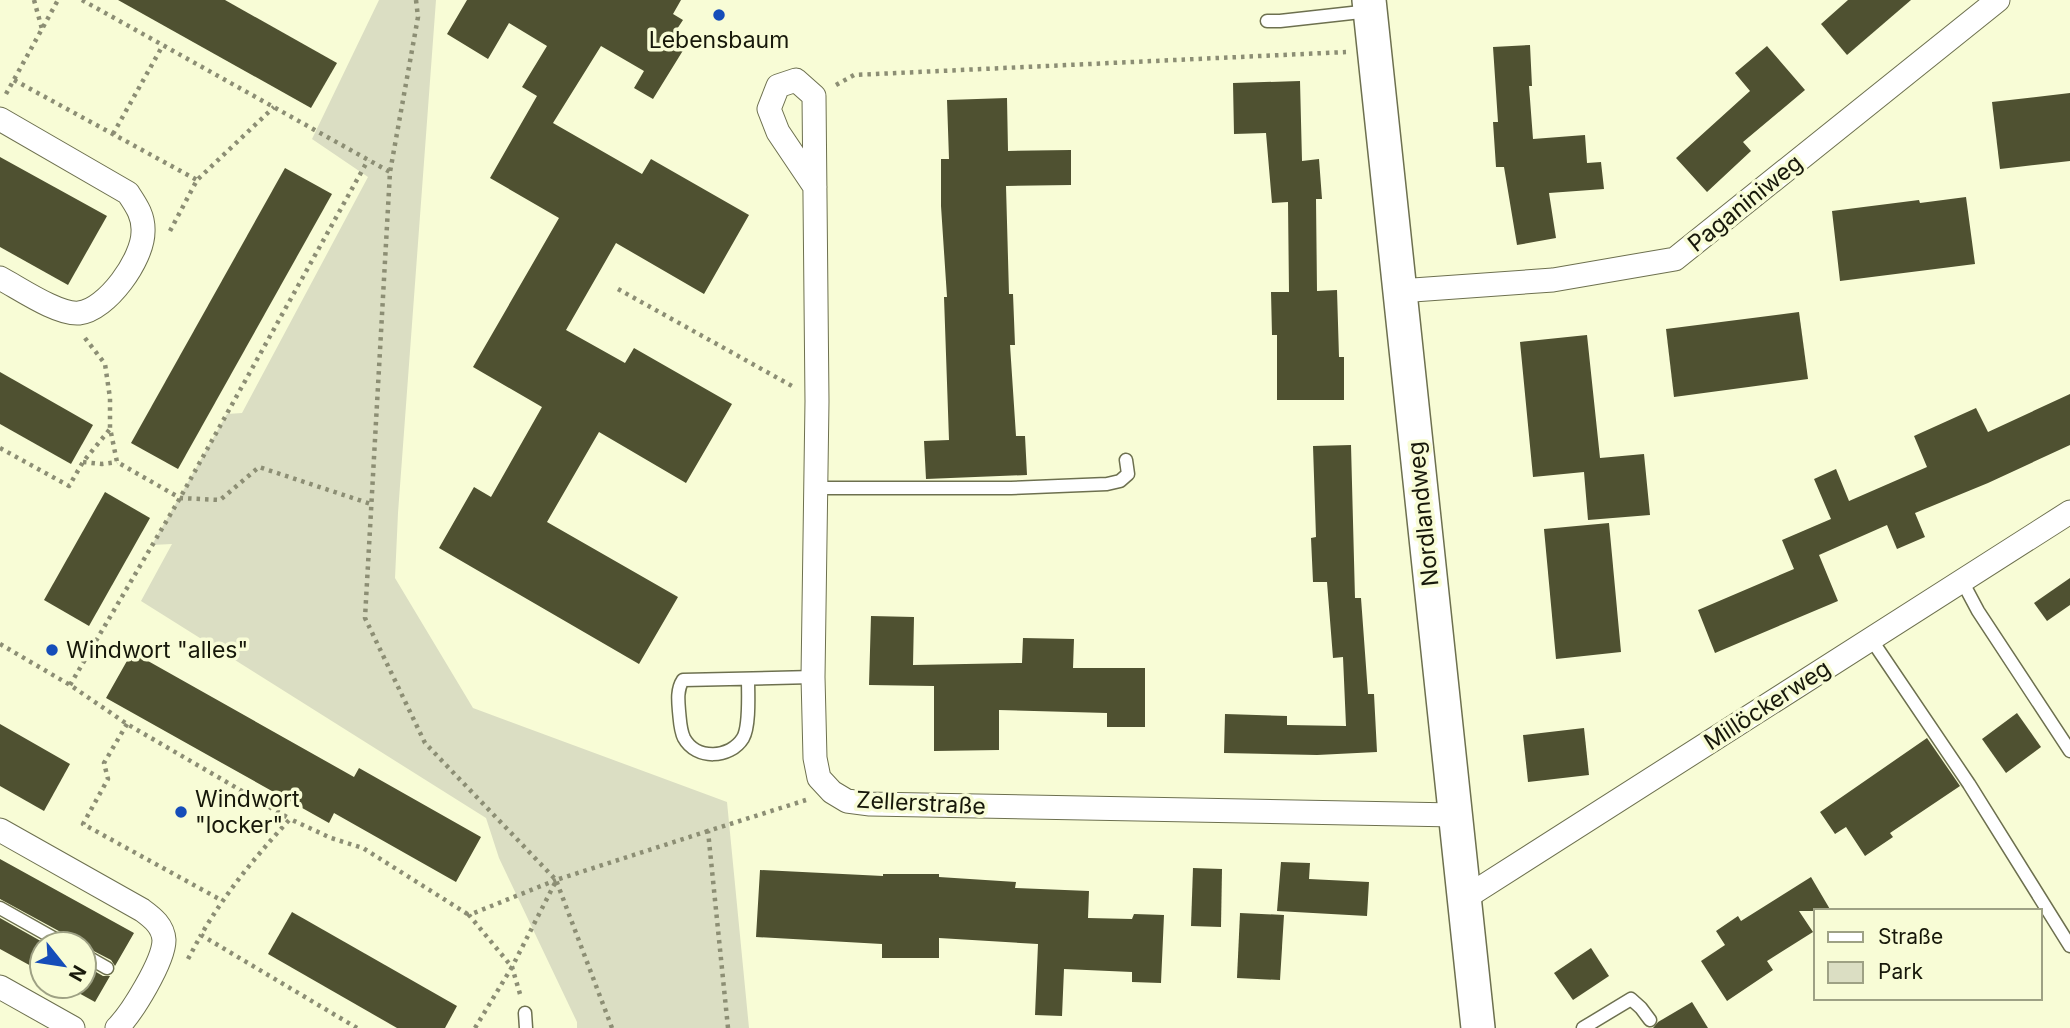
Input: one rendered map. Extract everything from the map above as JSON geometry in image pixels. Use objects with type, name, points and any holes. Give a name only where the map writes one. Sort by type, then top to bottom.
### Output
[{"type":"street","name":"Paganiniweg","points":[[1399,291],[1553,280],[1675,259],[1998,0]]},
{"type":"street","name":"Nordlandweg","points":[[1369,5],[1478,1028]]},
{"type":"street","points":[[814,96],[796,80],[778,86],[769,109],[778,132],[815,187]]},
{"type":"street","name":"Zellerstraße","points":[[814,96],[817,401],[813,677],[815,758],[820,778],[832,792],[847,801],[870,804],[1455,815]]},
{"type":"street","points":[[0,119],[128,192],[140,212],[144,233],[137,254],[119,285],[101,304],[79,313],[55,308],[0,278]]},
{"type":"street","name":"Millöckerweg","points":[[1465,898],[2070,512]]},
{"type":"street","points":[[0,830],[157,921],[164,938],[162,956],[127,1018],[117,1028]]},
{"type":"street","points":[[0,986],[74,1028]]},
{"type":"lane","points":[[1267,21],[1280,22],[1369,5]]},
{"type":"lane","points":[[815,488],[1011,488],[1107,484],[1120,481],[1128,474],[1126,460]]},
{"type":"lane","points":[[1962,581],[1978,611],[2070,751]]},
{"type":"lane","points":[[1871,639],[1969,785],[2070,946]]},
{"type":"lane","points":[[748,679],[746,728],[743,737],[734,747],[721,754],[702,752],[692,747],[680,728],[678,694],[683,680],[813,677]]},
{"type":"lane","points":[[0,908],[39,930]]},
{"type":"lane","points":[[98,963],[107,968]]},
{"type":"lane","points":[[1583,1028],[1631,999],[1650,1020]]},
{"type":"lane","points":[[525,1013],[526,1028]]},
{"type":"path","points":[[34,0],[42,29]]},
{"type":"path","points":[[0,104],[58,0]]},
{"type":"path","points":[[82,0],[390,172]]},
{"type":"path","points":[[416,0],[418,17],[390,172],[365,618],[425,743],[556,880],[612,1028]]},
{"type":"path","points":[[113,134],[163,45]]},
{"type":"path","points":[[814,96],[855,75],[1373,50]]},
{"type":"path","points":[[14,80],[197,180]]},
{"type":"path","points":[[70,685],[180,498],[368,160]]},
{"type":"path","points":[[618,289],[817,401]]},
{"type":"path","points":[[85,337],[105,364],[110,398],[110,428],[117,462]]},
{"type":"path","points":[[0,448],[69,486],[83,462],[110,428]]},
{"type":"path","points":[[83,462],[117,462],[180,498],[220,500],[259,467],[371,504]]},
{"type":"path","points":[[0,644],[70,685],[127,724],[290,820],[331,838],[363,848],[469,915],[512,967],[525,1013]]},
{"type":"path","points":[[127,724],[104,763],[108,779],[83,824],[222,900]]},
{"type":"path","points":[[469,915],[556,880],[832,792]]},
{"type":"path","points":[[290,820],[265,846],[222,900],[201,935],[357,1028]]},
{"type":"path","points":[[708,831],[728,1028]]},
{"type":"path","points":[[475,1028],[512,967],[556,880]]},
{"type":"green space","points":[[379,0],[436,0],[395,578],[473,708],[727,802],[749,1028],[577,1028],[577,1022],[499,858],[486,818],[141,601],[172,544],[152,545],[227,414],[242,413],[368,177],[312,139]]},
{"type":"building","points":[[118,0],[225,0],[337,63],[311,108]]},
{"type":"building","points":[[467,0],[681,0],[673,14],[683,20],[673,35],[687,44],[653,99],[634,88],[644,71],[601,46],[553,123],[642,174],[651,159],[749,215],[704,294],[616,243],[566,330],[625,363],[634,348],[732,404],[686,483],[599,432],[547,522],[678,597],[639,664],[439,548],[474,487],[491,497],[542,407],[473,367],[559,218],[490,178],[537,96],[522,87],[547,46],[509,23],[488,59],[447,34]]},
{"type":"building","points":[[1848,0],[1911,0],[1847,55],[1821,24]]},
{"type":"building","points":[[1530,45],[1532,86],[1529,86],[1533,139],[1585,135],[1587,163],[1601,162],[1604,189],[1549,193],[1556,238],[1517,245],[1504,167],[1496,167],[1493,122],[1498,122],[1493,47]]},
{"type":"building","points":[[1767,46],[1805,90],[1743,142],[1751,151],[1707,192],[1676,158],[1750,91],[1735,73]]},
{"type":"building","points":[[1300,81],[1302,161],[1319,159],[1322,199],[1316,199],[1317,291],[1337,290],[1339,357],[1344,357],[1344,400],[1277,400],[1277,335],[1272,335],[1271,292],[1289,292],[1288,202],[1272,203],[1266,133],[1234,134],[1233,83]]},
{"type":"building","points":[[2070,93],[2070,161],[2000,169],[1992,102]]},
{"type":"building","points":[[1007,98],[1008,151],[1071,150],[1071,185],[1006,186],[1009,294],[1013,294],[1015,345],[1010,345],[1016,436],[1025,436],[1027,475],[926,479],[924,441],[949,440],[944,297],[947,297],[941,206],[941,159],[949,159],[947,100]]},
{"type":"building","points":[[0,157],[107,216],[68,285],[0,247]]},
{"type":"building","points":[[285,168],[332,194],[178,469],[131,443]]},
{"type":"building","points":[[1966,197],[1975,264],[1840,281],[1832,211]]},
{"type":"building","points":[[1799,312],[1808,379],[1674,397],[1666,329]]},
{"type":"building","points":[[1587,335],[1600,458],[1644,454],[1650,515],[1588,520],[1584,472],[1533,477],[1520,342]]},
{"type":"building","points":[[0,372],[93,425],[71,464],[0,424]]},
{"type":"building","points":[[2070,394],[2070,445],[1915,513],[1925,537],[1897,549],[1887,525],[1819,555],[1838,601],[1715,653],[1698,610],[1794,569],[1782,540],[1831,519],[1814,479],[1836,469],[1849,501],[1927,467],[1914,436],[1976,408],[1988,432]]},
{"type":"building","points":[[1351,445],[1355,598],[1361,598],[1368,694],[1374,694],[1377,752],[1317,755],[1224,753],[1225,714],[1287,716],[1287,725],[1346,726],[1343,657],[1333,658],[1327,582],[1313,582],[1311,538],[1316,537],[1313,446]]},
{"type":"building","points":[[105,492],[150,518],[89,626],[44,600]]},
{"type":"building","points":[[1609,523],[1621,652],[1556,659],[1544,529]]},
{"type":"building","points":[[2070,578],[2070,605],[2047,621],[2034,603]]},
{"type":"building","points":[[871,616],[914,617],[913,665],[1022,663],[1023,638],[1074,639],[1073,668],[1145,668],[1145,727],[1107,727],[1107,713],[999,710],[999,750],[934,751],[934,686],[869,685]]},
{"type":"building","points":[[132,652],[354,777],[359,768],[481,837],[456,882],[334,813],[329,823],[106,698]]},
{"type":"building","points":[[2017,713],[2041,747],[2006,773],[1982,739]]},
{"type":"building","points":[[0,724],[70,764],[44,811],[0,786]]},
{"type":"building","points":[[1584,728],[1589,775],[1528,782],[1523,735]]},
{"type":"building","points":[[1927,738],[1960,786],[1890,833],[1893,837],[1865,856],[1846,827],[1835,834],[1820,812]]},
{"type":"building","points":[[0,859],[134,933],[115,966],[111,960],[98,953],[98,930],[57,930],[0,899]]},
{"type":"building","points":[[1281,862],[1310,863],[1309,879],[1369,882],[1367,916],[1277,911]]},
{"type":"building","points":[[1193,868],[1222,869],[1221,927],[1191,926]]},
{"type":"building","points":[[760,870],[883,876],[939,874],[939,877],[1016,882],[1015,888],[1089,891],[1088,918],[1132,919],[1134,914],[1164,915],[1161,983],[1132,982],[1132,972],[1064,969],[1062,1016],[1035,1015],[1038,944],[939,938],[939,958],[882,958],[882,944],[756,937]]},
{"type":"building","points":[[1811,877],[1830,909],[1799,911],[1813,932],[1767,961],[1773,970],[1727,1001],[1701,961],[1725,945],[1716,931],[1738,916],[1741,921]]},
{"type":"building","points":[[292,912],[457,1006],[445,1028],[397,1028],[268,954]]},
{"type":"building","points":[[1240,913],[1284,915],[1280,980],[1237,978]]},
{"type":"building","points":[[0,918],[28,934],[28,964],[0,949]]},
{"type":"building","points":[[1591,948],[1609,976],[1573,1000],[1554,973]]},
{"type":"building","points":[[98,973],[110,976],[98,997]]},
{"type":"building","points":[[1692,1002],[1708,1028],[1653,1028],[1658,1022]]},
{"type":"place","name":"Lebensbaum","points":[[719,15]]},
{"type":"place","name":"Windwort \"alles\"","points":[[52,650]]},
{"type":"place","name":"Windwort \"locker\"","points":[[181,812]]}]
